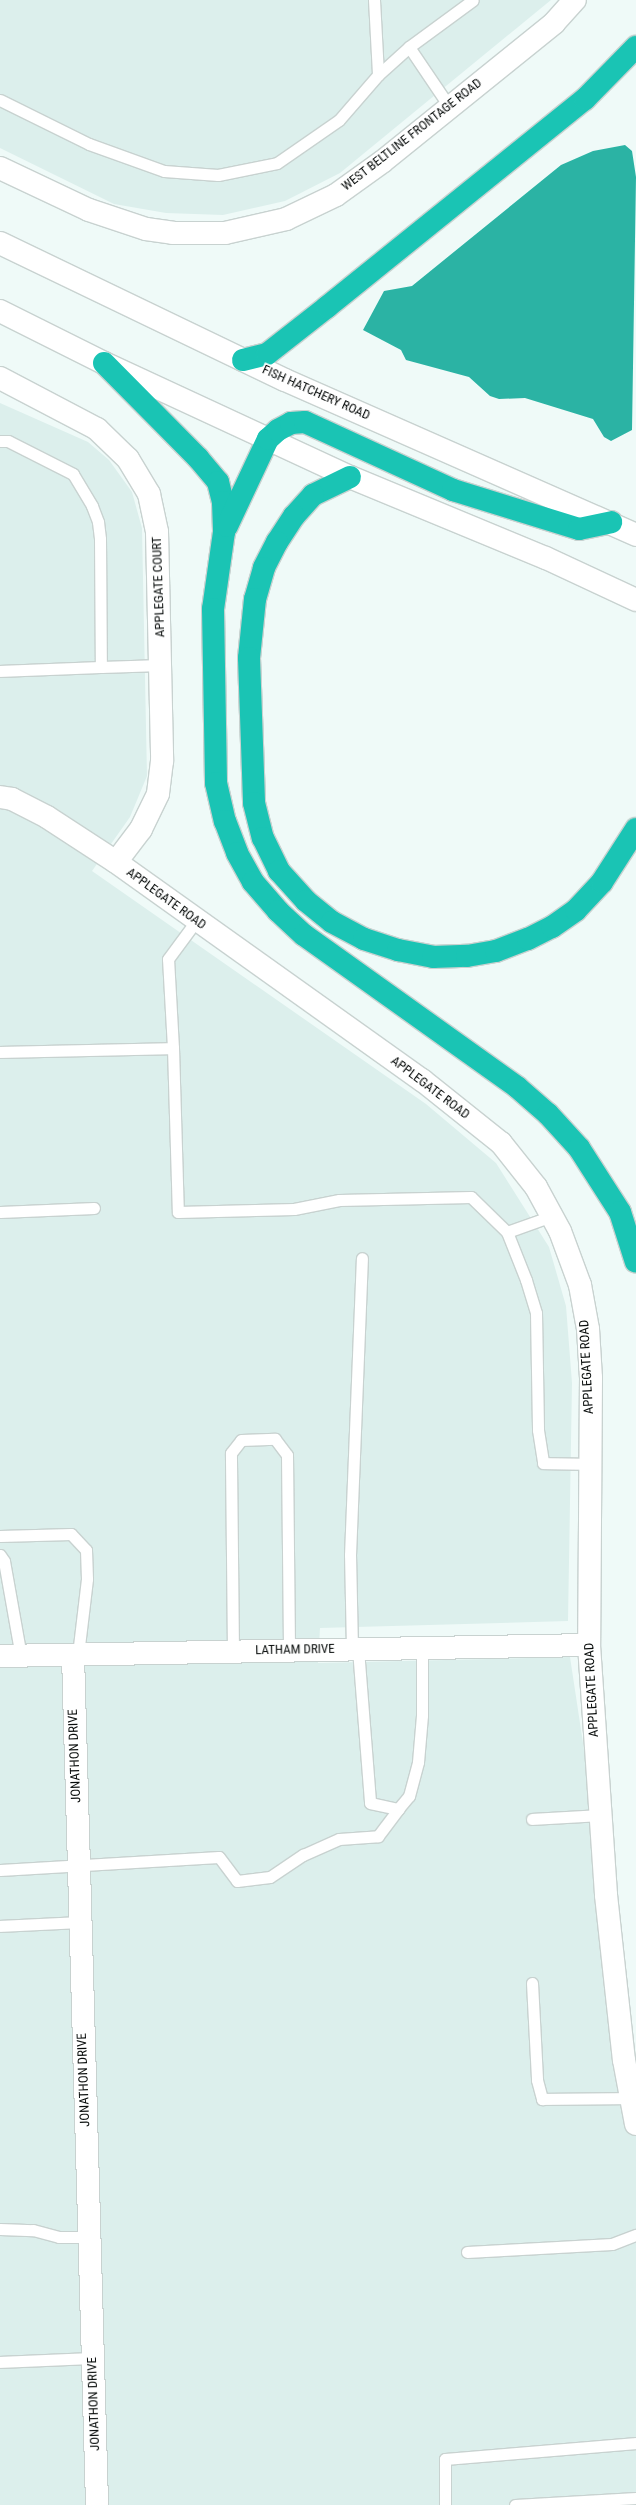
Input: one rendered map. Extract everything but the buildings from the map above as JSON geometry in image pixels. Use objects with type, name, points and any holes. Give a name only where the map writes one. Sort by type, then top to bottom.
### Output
[{"type":"highway","points":[[243,360],[267,354],[327,307],[585,99],[636,48]]},
{"type":"highway","points":[[104,363],[198,458],[218,482],[223,502],[224,532],[213,609],[216,783],[225,821],[237,853],[254,882],[278,911],[304,934],[517,1087],[548,1114],[578,1148],[620,1212],[636,1262]]},
{"type":"highway","points":[[224,532],[268,440],[278,430],[291,423],[305,422],[453,490],[579,529],[622,527]]},
{"type":"highway","points":[[350,477],[313,495],[294,516],[277,542],[264,568],[255,599],[249,658],[254,803],[263,838],[279,870],[306,901],[332,922],[364,939],[398,950],[433,957],[467,956],[496,951],[528,939],[552,927],[576,910],[602,882],[636,829]]},
{"type":"street","name":"WEST BELTLINE FRONTAGE ROAD","points":[[0,168],[90,210],[146,229],[173,233],[225,232],[286,219],[336,195],[382,162],[449,106],[554,23],[575,0]]},
{"type":"street","name":"FISH HATCHERY ROAD","points":[[0,243],[243,360],[622,527]]},
{"type":"street","points":[[0,311],[104,363],[268,440],[350,477],[539,555],[636,600]]},
{"type":"street","name":"APPLEGATE COURT","points":[[1,381],[97,429],[128,459],[150,494],[157,532],[162,665],[162,761],[158,794],[141,829],[116,862]]},
{"type":"street","name":"APPLEGATE ROAD","points":[[0,797],[12,799],[47,817],[116,862],[422,1080],[501,1143],[536,1187],[552,1216],[580,1285],[588,1329],[591,1378],[589,1645],[606,1895],[624,2060],[636,2124]]},
{"type":"street","name":"LATHAM DRIVE","points":[[10,1656],[355,1649],[421,1658],[589,1645]]},
{"type":"street","name":"JONATHON DRIVE","points":[[76,1654],[78,1867],[97,2505]]},
{"type":"lane","points":[[374,0],[378,75]]},
{"type":"lane","points":[[0,100],[89,144],[124,158],[164,171],[218,175],[277,163],[338,120],[378,75],[409,47],[473,0]]},
{"type":"lane","points":[[409,47],[449,106]]},
{"type":"lane","points":[[0,441],[8,441],[73,474],[92,506],[98,522],[100,539],[101,667]]},
{"type":"lane","points":[[0,671],[162,665]]},
{"type":"lane","points":[[196,920],[168,959],[178,1212],[294,1209],[339,1200],[471,1197],[507,1232],[526,1280],[536,1313],[538,1430],[543,1463],[590,1464]]},
{"type":"lane","points":[[0,1052],[172,1048]]},
{"type":"lane","points":[[0,1212],[94,1208]]},
{"type":"lane","points":[[507,1232],[552,1216]]},
{"type":"lane","points":[[362,1258],[350,1555],[355,1649],[359,1673],[370,1803],[398,1809]]},
{"type":"lane","points":[[233,1651],[231,1453],[241,1440],[275,1438],[287,1455],[289,1650]]},
{"type":"lane","points":[[0,1536],[71,1534],[86,1550],[88,1579],[76,1654]]},
{"type":"lane","points":[[0,1555],[4,1561],[10,1656]]},
{"type":"lane","points":[[0,1870],[78,1867],[219,1857],[237,1881],[270,1876],[303,1855],[339,1839],[378,1836],[398,1809],[410,1796],[418,1762],[422,1715],[421,1658]]},
{"type":"lane","points":[[532,1819],[600,1815]]},
{"type":"lane","points":[[0,1926],[80,1922]]},
{"type":"lane","points":[[532,1983],[537,2080],[542,2099],[631,2098]]},
{"type":"lane","points":[[0,2229],[33,2230],[59,2237],[89,2237]]},
{"type":"lane","points":[[467,2252],[612,2244],[636,2235]]},
{"type":"lane","points":[[0,2362],[92,2358]]},
{"type":"lane","points":[[445,2505],[445,2459],[636,2443]]},
{"type":"lane","points":[[515,2505],[636,2498]]},
{"type":"shaded area","points":[[0,0],[551,0],[340,173],[285,201],[223,215],[166,213],[114,204],[0,148]]},
{"type":"shaded area","points":[[625,145],[632,151],[636,177],[632,430],[611,441],[604,437],[593,419],[525,398],[499,399],[490,396],[469,377],[406,360],[401,350],[363,330],[384,291],[412,286],[561,165],[593,151]]},
{"type":"shaded area","points":[[0,403],[88,442],[109,460],[132,492],[142,528],[147,776],[130,817],[92,871],[426,1104],[496,1163],[549,1247],[566,1306],[572,1383],[568,1621],[320,1628],[318,1663],[570,1657],[606,1895],[636,2124],[636,2505],[0,2505]]}]
